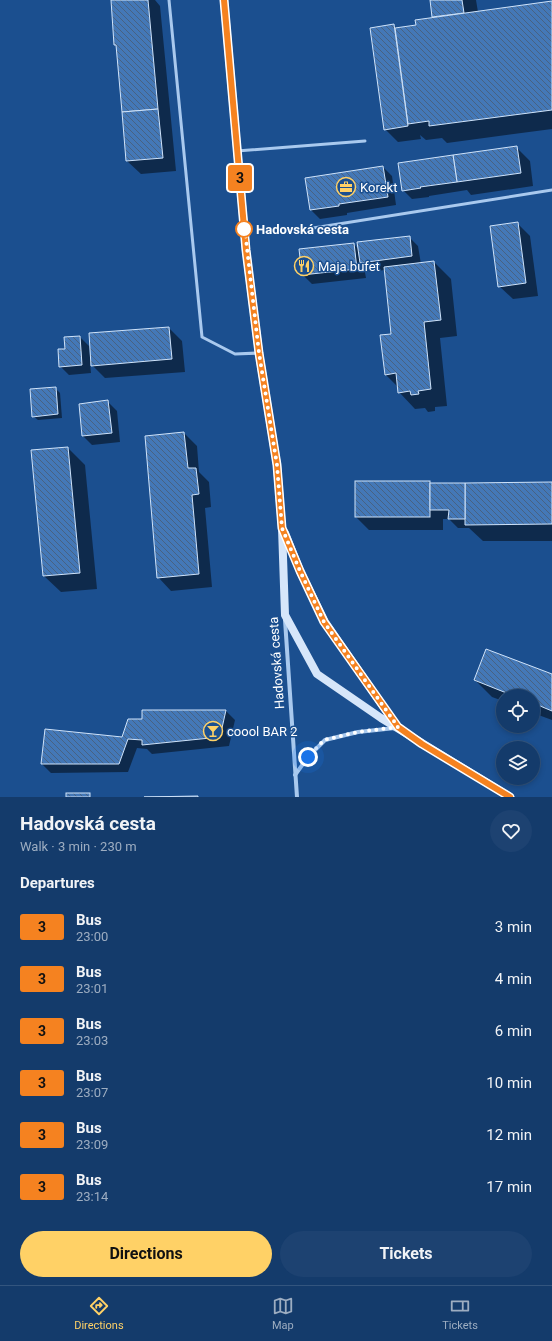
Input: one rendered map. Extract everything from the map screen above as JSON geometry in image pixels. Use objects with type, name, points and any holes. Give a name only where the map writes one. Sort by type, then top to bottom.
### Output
[{"type":"main road","name":"Hadovská cesta","points":[[224,0],[246,250],[259,353],[277,465],[282,528],[285,615]]},
{"type":"main road","points":[[282,528],[324,622],[398,727]]},
{"type":"main road","points":[[285,615],[318,674],[381,718],[398,727],[422,744],[510,797]]},
{"type":"street","name":"Hadovská cesta","points":[[285,615],[297,797]]},
{"type":"street","points":[[295,776],[308,757],[324,740],[358,732],[398,727]]},
{"type":"lane","points":[[169,0],[202,337],[235,354],[259,353]]},
{"type":"lane","points":[[237,151],[365,141]]},
{"type":"lane","points":[[288,232],[552,190]]},
{"type":"building","points":[[111,0],[148,0],[158,109],[122,112],[116,45],[114,45]]},
{"type":"building","points":[[430,0],[462,0],[464,13],[432,17]]},
{"type":"building","points":[[552,1],[552,110],[429,126],[429,121],[408,124],[395,28],[416,25],[415,20]]},
{"type":"building","points":[[394,24],[408,126],[384,130],[370,28]]},
{"type":"building","points":[[158,109],[163,158],[126,161],[122,112]]},
{"type":"building","points":[[517,146],[521,173],[457,182],[453,155]]},
{"type":"building","points":[[453,155],[457,182],[402,191],[398,163]]},
{"type":"building","name":"Korekt","points":[[383,166],[388,197],[310,210],[305,178]]},
{"type":"building","points":[[518,222],[526,283],[498,287],[490,226]]},
{"type":"building","points":[[410,236],[412,256],[360,263],[357,242]]},
{"type":"building","points":[[354,243],[357,269],[302,275],[299,249]]},
{"type":"building","points":[[434,261],[441,320],[424,322],[431,389],[418,391],[419,394],[411,395],[410,391],[398,393],[396,373],[385,375],[380,335],[391,334],[384,267]]},
{"type":"building","points":[[169,327],[172,359],[91,366],[89,333]]},
{"type":"building","points":[[80,336],[82,365],[59,367],[58,349],[65,349],[64,337]]},
{"type":"building","points":[[56,387],[58,414],[32,417],[30,389]]},
{"type":"building","points":[[108,400],[112,433],[82,436],[79,404]]},
{"type":"building","points":[[184,432],[188,468],[196,468],[199,494],[192,495],[199,574],[157,578],[145,436]]},
{"type":"building","points":[[68,447],[80,573],[43,576],[31,450]]},
{"type":"building","points":[[355,481],[430,481],[430,517],[355,517]]},
{"type":"building","points":[[552,482],[552,524],[465,525],[465,483]]},
{"type":"building","points":[[430,483],[465,483],[465,519],[448,519],[449,510],[430,510]]},
{"type":"building","points":[[486,649],[552,674],[552,711],[540,706],[540,689],[496,689],[474,680]]},
{"type":"building","points":[[142,710],[226,710],[220,737],[142,745],[142,740],[128,739],[119,764],[41,764],[45,729],[122,737],[128,719],[142,719]]},
{"type":"building","points":[[66,793],[90,793],[90,797],[66,797]]},
{"type":"building","points":[[198,796],[198,797],[144,797]]},
{"type":"bus line","name":"3","points":[[224,0],[246,250],[259,353],[277,465],[282,528],[324,622],[398,727],[422,744],[510,797]]},
{"type":"place","name":"Korekt","points":[[346,187]]},
{"type":"place","name":"Hadovská cesta","points":[[244,229]]},
{"type":"place","name":"Maja bufet","points":[[304,266]]},
{"type":"place","name":"coool BAR 2","points":[[213,731]]},
{"type":"route","points":[[244,229],[244,222],[259,353],[277,465],[282,528],[324,622],[398,727],[358,732],[324,740],[308,757]]}]
